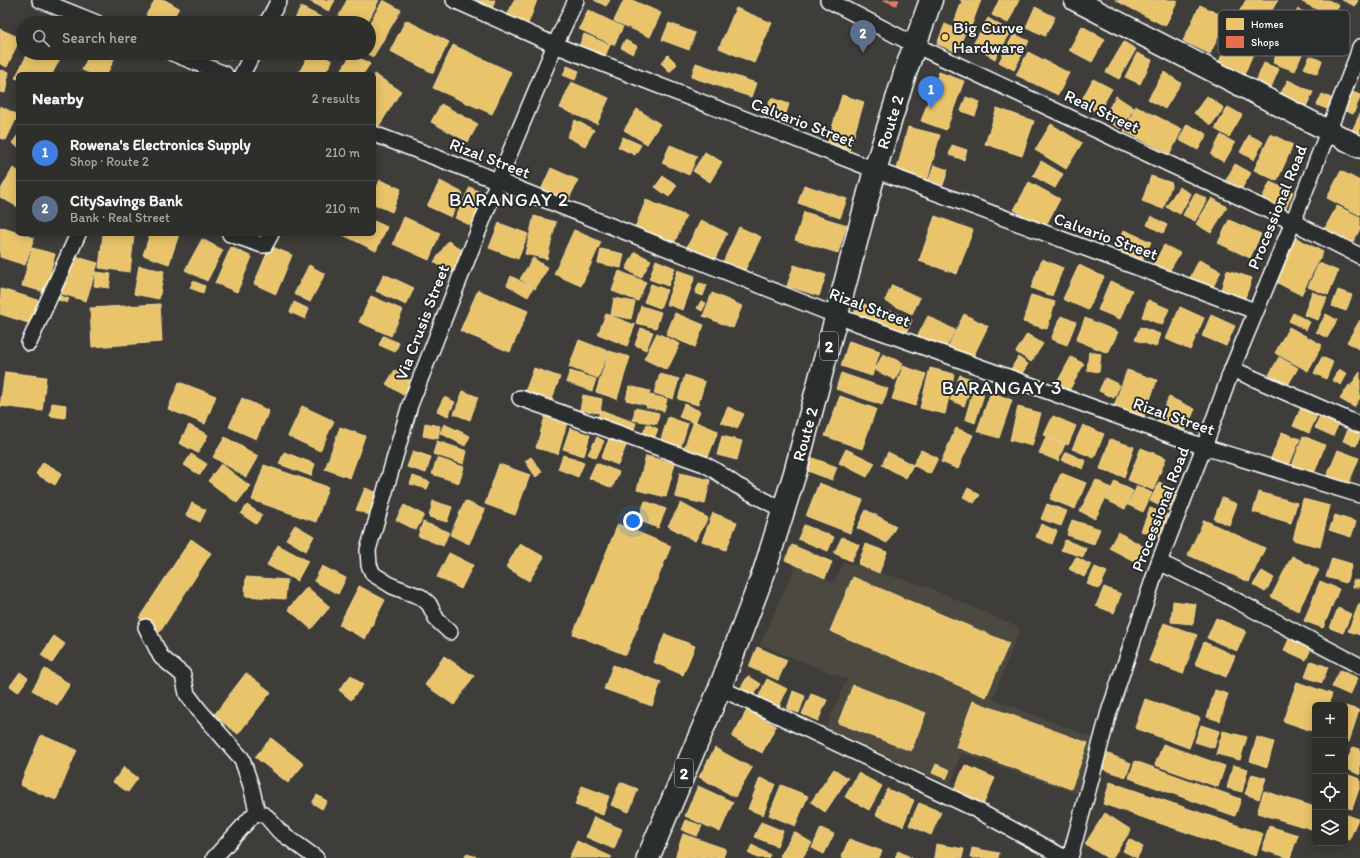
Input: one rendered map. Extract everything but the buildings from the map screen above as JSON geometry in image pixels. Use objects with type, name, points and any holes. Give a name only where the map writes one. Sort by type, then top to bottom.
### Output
[{"type":"highway","name":"Route 2","points":[[648,858],[720,688],[764,572],[795,473],[838,316],[875,170],[930,0]]},
{"type":"main road","points":[[1075,0],[1328,132],[1360,147]]},
{"type":"street","points":[[40,0],[80,16]]},
{"type":"street","points":[[271,16],[279,0]]},
{"type":"street","name":"Calvario Street","points":[[454,0],[554,44],[875,170],[1255,311]]},
{"type":"street","name":"Via Crusis Street","points":[[450,632],[438,620],[430,604],[421,597],[392,586],[373,574],[369,565],[368,550],[410,405],[498,181],[554,44],[576,0]]},
{"type":"street","name":"Real Street","points":[[828,0],[915,45],[1293,222],[1360,256]]},
{"type":"street","name":"Processional Road","points":[[1070,858],[1109,712],[1159,562],[1204,447],[1232,369],[1293,222],[1360,47]]},
{"type":"street","points":[[190,60],[220,72]]},
{"type":"street","points":[[243,72],[249,60]]},
{"type":"street","name":"Rizal Street","points":[[376,135],[498,181],[838,316],[1204,447],[1360,495]]},
{"type":"street","points":[[29,343],[77,236]]},
{"type":"street","points":[[236,236],[265,245],[270,236]]},
{"type":"street","points":[[1232,369],[1360,425]]},
{"type":"street","points":[[520,398],[704,464],[736,485],[783,510]]},
{"type":"street","points":[[1159,562],[1225,594],[1360,666]]},
{"type":"street","points":[[146,627],[162,657],[183,675],[187,694],[242,759],[257,811],[267,817],[279,832],[316,858]]},
{"type":"street","points":[[720,688],[971,807],[1065,858]]},
{"type":"street","points":[[214,858],[257,811]]},
{"type":"shaded area","points":[[844,562],[923,585],[1020,628],[993,699],[1097,739],[1078,794],[961,753],[951,785],[825,730],[847,679],[760,645],[796,565],[834,583]]},
{"type":"place","name":"Big Curve Hardware","points":[[945,37]]},
{"type":"place","name":"CitySavings Bank","points":[[863,53]]},
{"type":"place","name":"Rowena's Electronics Supply","points":[[931,109]]},
{"type":"district","name":"BARANGAY 2","points":[[509,199]]},
{"type":"district","name":"BARANGAY 3","points":[[1002,387]]}]
